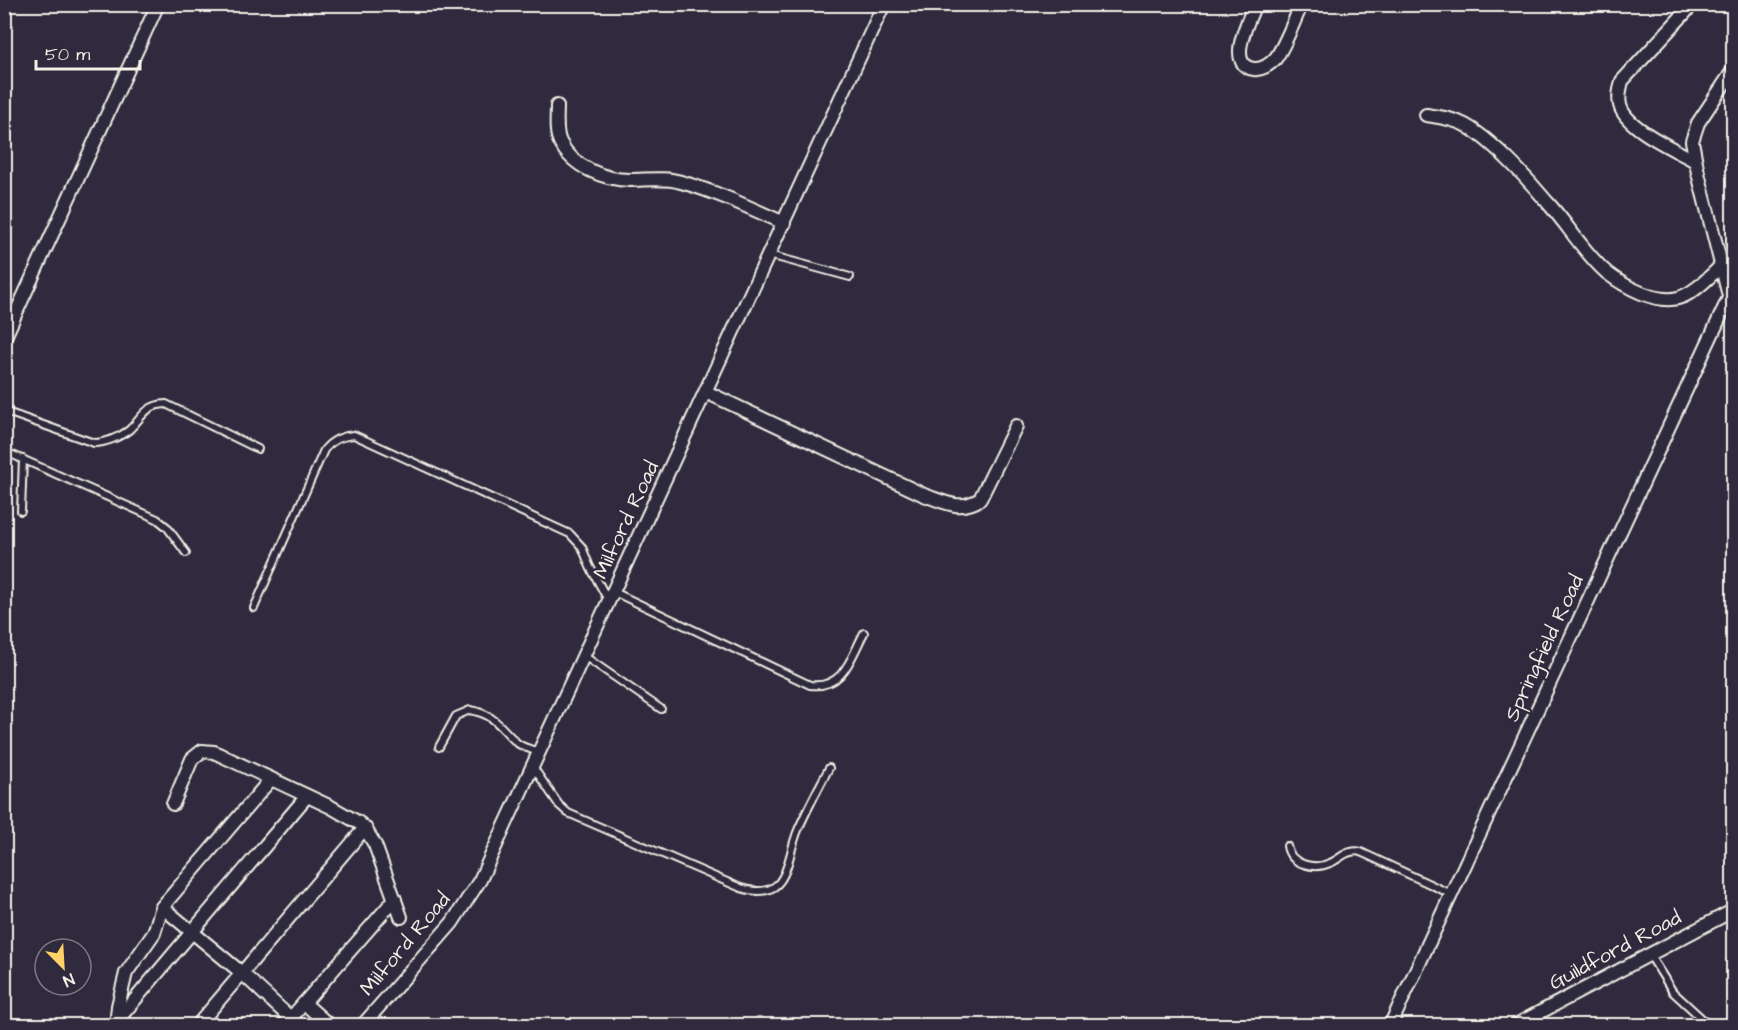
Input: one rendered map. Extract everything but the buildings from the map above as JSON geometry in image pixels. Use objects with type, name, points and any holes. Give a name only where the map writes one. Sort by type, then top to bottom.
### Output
[{"type":"street","points":[[4,339],[158,4]]},
{"type":"street","name":"Milford Road","points":[[362,1026],[463,908],[480,880],[884,4]]},
{"type":"street","points":[[1255,4],[1241,41],[1240,53],[1245,65],[1253,69],[1266,66],[1275,59],[1302,4]]},
{"type":"street","points":[[1693,4],[1622,81],[1619,94],[1623,112],[1636,126],[1695,161]]},
{"type":"street","points":[[1731,291],[1721,266],[1693,149],[1694,131],[1734,69]]},
{"type":"street","points":[[557,106],[559,141],[572,158],[597,173],[615,179],[679,181],[710,191],[784,223]]},
{"type":"street","points":[[1426,115],[1450,118],[1466,126],[1498,152],[1547,201],[1608,273],[1643,294],[1661,300],[1678,298],[1691,291],[1721,266]]},
{"type":"street","name":"Springfield Road","points":[[1389,1026],[1731,291]]},
{"type":"street","points":[[706,392],[924,495],[960,507],[970,506],[980,499],[1016,426]]},
{"type":"street","points":[[173,804],[192,759],[202,750],[214,752],[307,796],[365,828],[375,845],[401,917]]},
{"type":"street","points":[[116,1024],[126,973],[154,933],[162,907],[271,779]]},
{"type":"street","points":[[116,1024],[307,796]]},
{"type":"street","points":[[197,1026],[365,828]]},
{"type":"street","points":[[162,907],[243,974],[291,1023],[304,1003],[395,899]]},
{"type":"street","name":"Guildford Road","points":[[1514,1026],[1734,910]]},
{"type":"street","points":[[304,1003],[330,1026]]},
{"type":"lane","points":[[769,255],[850,277]]},
{"type":"lane","points":[[4,411],[94,443],[101,443],[129,430],[148,408],[156,404],[166,404],[258,449]]},
{"type":"lane","points":[[254,608],[324,450],[339,438],[354,435],[570,534],[582,547],[590,567],[611,597],[810,685],[821,686],[836,680],[864,633]]},
{"type":"lane","points":[[4,451],[157,519],[167,527],[186,553]]},
{"type":"lane","points":[[21,512],[23,459]]},
{"type":"lane","points":[[584,656],[661,709]]},
{"type":"lane","points":[[439,747],[456,716],[470,710],[499,722],[521,745],[538,752]]},
{"type":"lane","points":[[532,765],[559,805],[568,813],[753,892],[762,892],[772,887],[780,881],[787,870],[797,832],[829,768]]},
{"type":"lane","points":[[1287,846],[1292,858],[1300,863],[1314,866],[1331,863],[1349,852],[1356,851],[1451,894]]},
{"type":"lane","points":[[1649,954],[1673,992],[1710,1026]]}]
